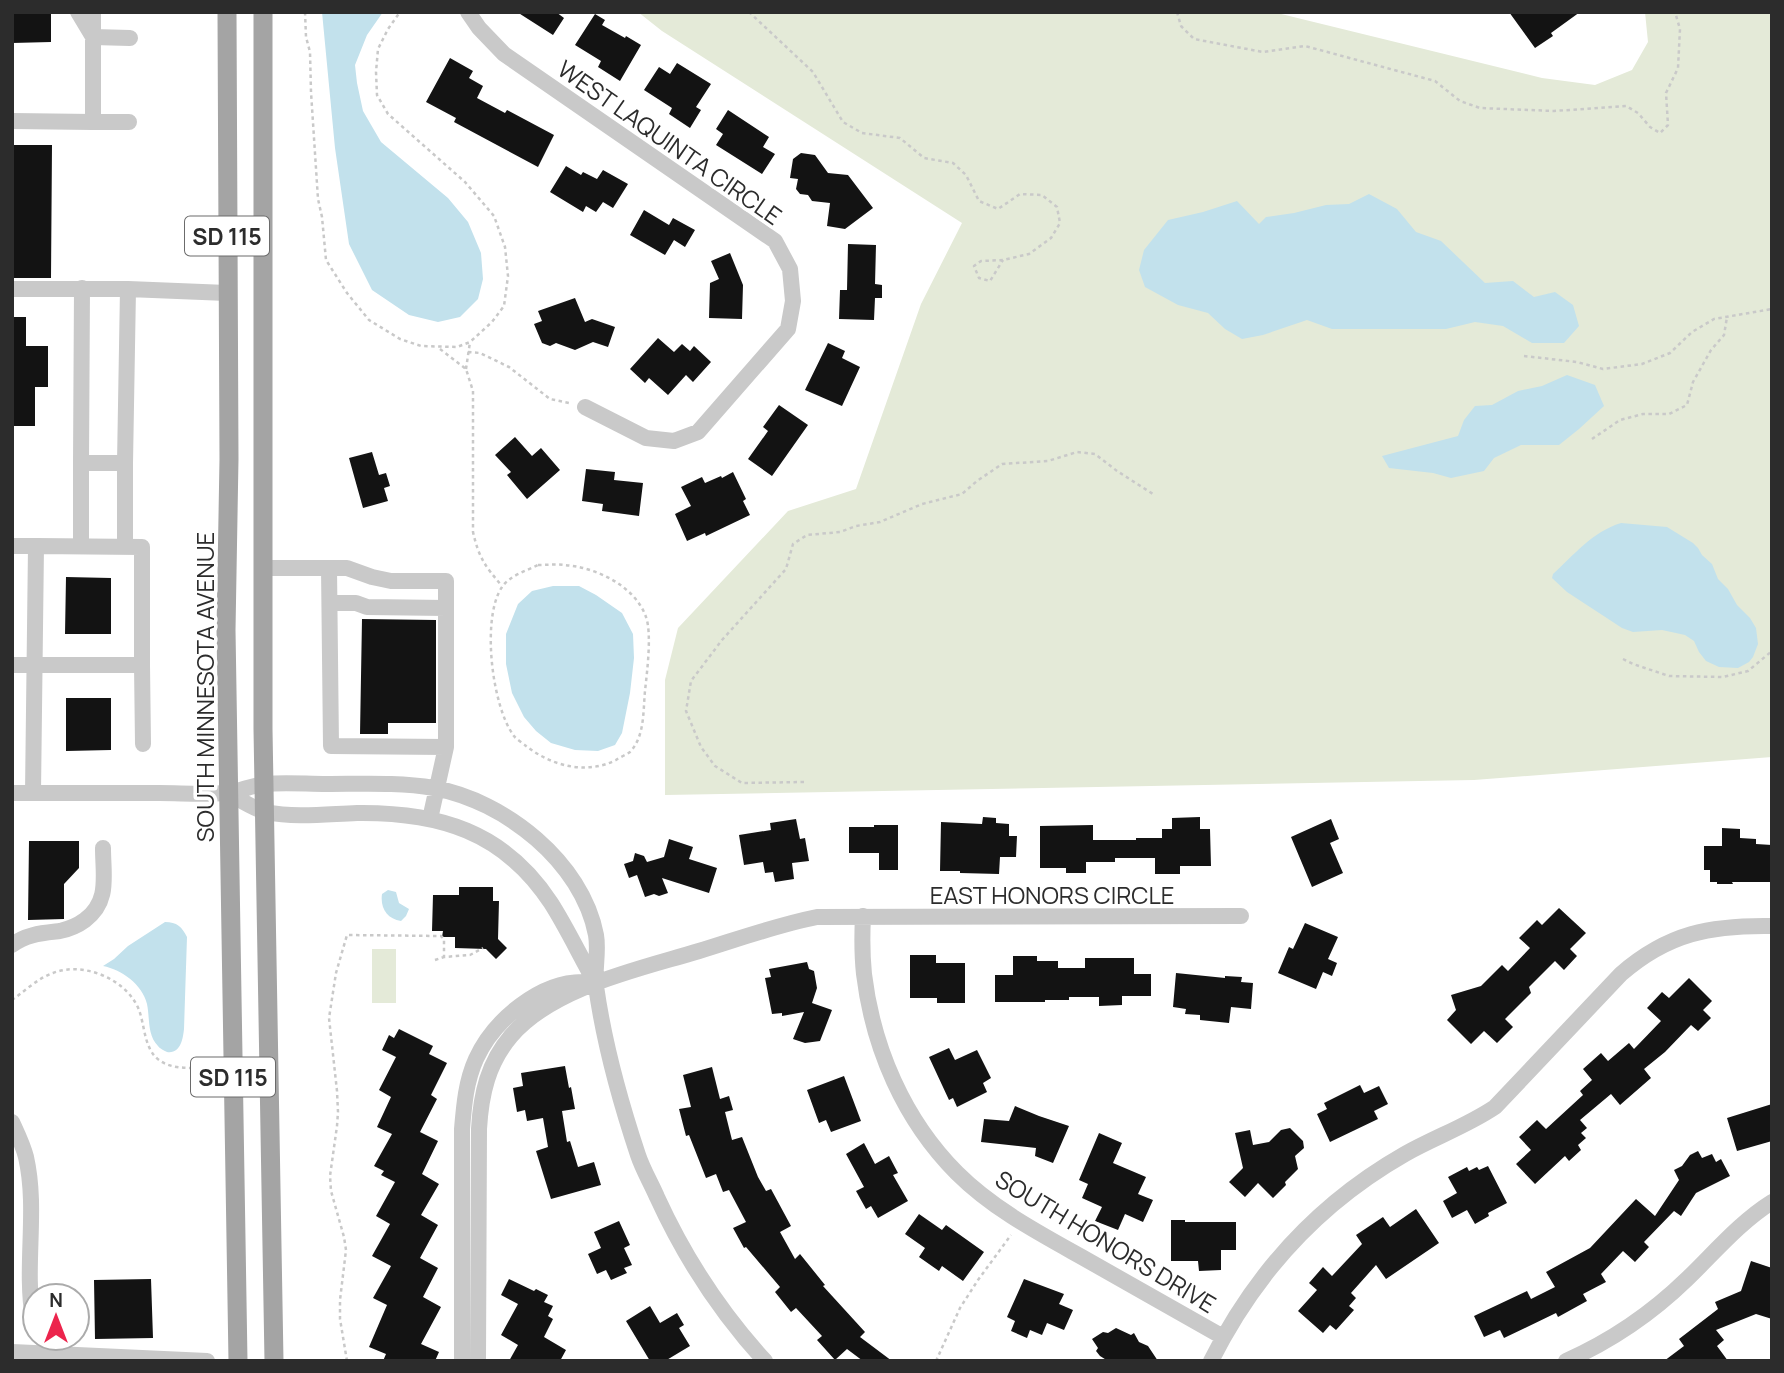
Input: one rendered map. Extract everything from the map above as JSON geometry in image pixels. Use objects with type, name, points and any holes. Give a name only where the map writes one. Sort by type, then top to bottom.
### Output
[{"type":"main road","name":"SOUTH MINNESOTA AVENUE","points":[[227,12],[229,459],[226,630],[238,1361]]},
{"type":"main road","name":"SD 115","points":[[263,12],[263,784],[274,1361]]},
{"type":"street","points":[[78,12],[93,37]]},
{"type":"street","points":[[93,12],[93,122]]},
{"type":"street","name":"WEST LAQUINTA CIRCLE","points":[[468,12],[504,54],[775,241],[790,269],[793,301],[788,329],[698,432],[674,441],[646,438],[585,407]]},
{"type":"street","points":[[93,37],[130,38]]},
{"type":"street","points":[[12,121],[129,122]]},
{"type":"street","points":[[12,289],[82,288],[227,293]]},
{"type":"street","points":[[81,546],[82,288]]},
{"type":"street","points":[[125,547],[128,289]]},
{"type":"street","points":[[81,463],[125,463]]},
{"type":"street","points":[[12,546],[142,547],[143,744]]},
{"type":"street","points":[[33,793],[36,546]]},
{"type":"street","points":[[263,561],[347,568],[391,581],[446,581],[446,747],[430,819]]},
{"type":"street","points":[[329,568],[331,746],[446,747]]},
{"type":"street","points":[[330,603],[356,603],[367,607],[446,608]]},
{"type":"street","points":[[12,665],[142,665]]},
{"type":"street","points":[[12,793],[228,793],[263,784],[411,785],[462,795],[510,819],[537,839],[572,880],[590,916],[598,955],[596,983],[618,1085],[640,1159],[698,1276],[765,1361]]},
{"type":"street","points":[[228,793],[264,811],[295,814],[380,813],[430,819],[463,828],[519,865],[537,884],[550,901],[596,983]]},
{"type":"street","points":[[12,945],[31,935],[62,931],[76,926],[96,912],[103,893],[103,848]]},
{"type":"street","name":"EAST HONORS CIRCLE","points":[[596,983],[800,920],[834,916],[1241,916]]},
{"type":"street","name":"SOUTH HONORS DRIVE","points":[[863,916],[862,952],[868,999],[892,1079],[930,1141],[956,1172],[985,1198],[1022,1222],[1223,1337]]},
{"type":"street","points":[[1211,1361],[1223,1337],[1267,1270],[1293,1240],[1375,1172],[1495,1107],[1637,959],[1657,947],[1699,932],[1746,926],[1772,926]]},
{"type":"street","points":[[462,1361],[462,1129],[469,1076],[476,1058],[488,1040],[516,1008],[536,995],[556,987],[578,982],[596,983]]},
{"type":"street","points":[[478,1361],[479,1129],[485,1081],[491,1065],[512,1034],[553,1004],[596,983]]},
{"type":"street","points":[[12,1122],[26,1156],[30,1196],[29,1282]]},
{"type":"street","points":[[1566,1361],[1590,1350],[1642,1318],[1685,1281],[1757,1211],[1772,1202]]},
{"type":"street","points":[[14,1355],[206,1361]]},
{"type":"path","points":[[305,12],[306,37],[310,52],[317,185],[326,260],[347,293],[369,320],[400,339],[421,346],[457,347],[470,342],[492,322],[504,306],[508,276],[505,247],[494,216],[466,182],[388,114],[377,95],[378,49],[400,12]]},
{"type":"path","points":[[749,12],[813,72],[843,122],[862,133],[900,138],[925,158],[953,163],[966,175],[979,201],[998,209],[1020,194],[1042,195],[1057,207],[1060,223],[1051,238],[1029,254],[1003,260],[981,261],[974,266],[979,278],[990,281],[1003,260]]},
{"type":"path","points":[[1177,12],[1181,26],[1194,39],[1264,52],[1305,46],[1435,81],[1460,101],[1480,108],[1555,111],[1626,106],[1660,133],[1668,125],[1666,93],[1678,68],[1679,29],[1675,12]]},
{"type":"path","points":[[1524,356],[1577,362],[1603,369],[1642,363],[1670,353],[1692,332],[1714,319],[1772,309]]},
{"type":"path","points":[[1592,439],[1620,420],[1643,414],[1669,414],[1687,405],[1693,382],[1724,335],[1727,317]]},
{"type":"path","points":[[470,342],[466,369],[473,391],[473,532],[478,553],[502,586]]},
{"type":"path","points":[[439,347],[466,369]]},
{"type":"path","points":[[468,352],[480,353],[509,367],[550,399],[585,407]]},
{"type":"path","points":[[804,782],[742,783],[715,766],[701,747],[686,711],[691,681],[722,640],[786,569],[793,544],[807,535],[840,532],[880,522],[922,504],[962,494],[1002,464],[1048,461],[1077,452],[1095,454],[1153,494]]},
{"type":"path","points":[[538,565],[566,565],[593,571],[621,585],[639,603],[647,619],[649,654],[641,732],[629,752],[606,765],[588,768],[551,762],[514,737],[502,712],[494,681],[490,637],[493,608],[502,586],[538,565]]},
{"type":"path","points":[[1623,659],[1670,676],[1723,677],[1748,671],[1772,651]]},
{"type":"path","points":[[347,1361],[340,1318],[346,1250],[331,1191],[330,1176],[338,1112],[328,1018],[336,973],[347,935],[442,936],[444,957]]},
{"type":"path","points":[[435,960],[470,955],[483,948]]},
{"type":"path","points":[[12,1000],[50,973],[70,968],[96,974],[123,986],[132,997],[139,1009],[146,1038],[157,1059],[181,1067],[201,1068]]},
{"type":"path","points":[[936,1361],[960,1308],[1022,1222]]},
{"type":"green space","points":[[638,12],[1273,12],[1542,78],[1595,85],[1632,70],[1648,42],[1645,12],[1772,12],[1772,757],[1474,780],[665,795],[665,680],[678,628],[788,511],[856,489],[921,304],[962,223],[662,31]]},
{"type":"green space","points":[[372,949],[396,949],[396,1003],[372,1003]]},
{"type":"water","points":[[322,12],[383,12],[367,35],[355,65],[363,111],[381,142],[448,198],[468,222],[481,253],[483,279],[478,299],[460,317],[438,322],[409,315],[372,290],[349,244],[335,148]]},
{"type":"water","points":[[1369,194],[1397,209],[1416,232],[1441,241],[1485,283],[1513,281],[1534,297],[1555,292],[1573,305],[1579,326],[1564,343],[1532,343],[1503,326],[1475,322],[1446,329],[1332,329],[1307,320],[1242,339],[1225,329],[1208,313],[1178,305],[1145,287],[1139,270],[1144,250],[1168,220],[1237,201],[1259,224],[1266,217],[1326,205],[1349,204]]},
{"type":"water","points":[[1567,375],[1595,385],[1604,406],[1559,445],[1521,445],[1494,458],[1484,471],[1451,478],[1389,468],[1382,456],[1458,436],[1464,420],[1475,406],[1492,405],[1518,391],[1542,386]]},
{"type":"water","points":[[1621,523],[1667,527],[1698,548],[1756,628],[1758,644],[1749,662],[1738,668],[1719,667],[1706,661],[1694,641],[1685,635],[1662,630],[1633,632],[1622,628],[1567,592],[1552,578],[1553,574],[1592,538]]},
{"type":"water","points":[[553,586],[579,586],[596,595],[622,613],[633,634],[634,658],[622,733],[615,745],[598,751],[575,750],[551,743],[524,717],[512,693],[506,664],[506,634],[518,604],[532,591]]},
{"type":"water","points":[[388,890],[396,892],[399,903],[409,909],[401,921],[392,918],[383,908],[382,894]]},
{"type":"water","points":[[165,922],[179,926],[187,937],[184,1033],[180,1045],[172,1052],[167,1052],[154,1042],[150,1032],[147,1004],[141,990],[124,975],[103,966]]},
{"type":"building","points":[[12,12],[51,12],[51,42],[12,43]]},
{"type":"building","points":[[517,12],[556,12],[564,18],[553,35]]},
{"type":"building","points":[[1509,12],[1580,12],[1535,48]]},
{"type":"building","points":[[595,14],[605,20],[602,25],[641,45],[620,81],[598,67],[601,61],[575,45]]},
{"type":"building","points":[[450,58],[473,71],[469,78],[483,86],[477,98],[505,113],[507,110],[554,135],[538,167],[454,122],[456,118],[426,102]]},
{"type":"building","points":[[677,63],[711,84],[696,107],[701,110],[690,128],[669,114],[672,108],[644,90],[659,67],[670,74]]},
{"type":"building","points":[[728,110],[769,137],[763,147],[775,154],[762,174],[716,145],[723,134],[716,129]]},
{"type":"building","points":[[12,145],[52,145],[51,278],[12,278]]},
{"type":"building","points":[[801,153],[815,155],[828,173],[848,175],[873,208],[845,229],[827,226],[830,203],[812,201],[808,195],[800,194],[796,189],[798,179],[790,178],[793,159]]},
{"type":"building","points":[[566,166],[581,175],[583,172],[597,179],[603,170],[628,184],[613,208],[603,202],[596,212],[586,206],[583,212],[550,192]]},
{"type":"building","points":[[644,210],[669,225],[673,218],[695,230],[685,247],[674,240],[665,255],[630,235]]},
{"type":"building","points":[[848,244],[876,245],[875,284],[882,285],[882,298],[875,298],[874,320],[839,319],[840,290],[847,290]]},
{"type":"building","points":[[730,253],[743,285],[742,319],[709,318],[710,283],[719,279],[711,261]]},
{"type":"building","points":[[575,298],[585,322],[592,319],[615,327],[608,347],[593,342],[575,350],[556,343],[550,346],[542,343],[534,324],[542,321],[538,311]]},
{"type":"building","points":[[12,317],[26,317],[26,346],[48,346],[48,387],[35,387],[35,426],[12,426]]},
{"type":"building","points":[[658,338],[674,352],[682,344],[690,351],[694,346],[711,362],[693,382],[686,375],[668,395],[649,378],[645,383],[630,369]]},
{"type":"building","points":[[828,343],[845,351],[842,358],[860,367],[842,406],[805,390]]},
{"type":"building","points":[[779,405],[808,425],[772,476],[748,459],[768,431],[763,427]]},
{"type":"building","points":[[515,437],[532,456],[541,448],[560,470],[527,499],[507,475],[511,472],[495,455]]},
{"type":"building","points":[[372,452],[379,475],[386,473],[390,486],[384,488],[388,501],[363,508],[349,458]]},
{"type":"building","points":[[586,469],[615,472],[614,480],[643,483],[639,516],[602,511],[603,504],[582,501]]},
{"type":"building","points":[[733,472],[746,499],[743,501],[750,515],[706,536],[705,533],[687,541],[675,514],[691,506],[681,487],[702,477],[705,483]]},
{"type":"building","points":[[66,577],[111,578],[111,634],[65,634]]},
{"type":"building","points":[[362,619],[436,620],[436,723],[388,723],[388,734],[360,734]]},
{"type":"building","points":[[66,698],[111,698],[111,750],[66,751]]},
{"type":"building","points":[[983,817],[996,818],[996,823],[1009,824],[1009,836],[1017,836],[1016,857],[1000,857],[999,874],[940,871],[941,822],[982,824]]},
{"type":"building","points":[[1200,817],[1200,829],[1210,829],[1211,866],[1180,866],[1180,874],[1155,874],[1155,858],[1115,858],[1115,862],[1086,862],[1086,873],[1066,873],[1066,868],[1040,868],[1040,826],[1093,825],[1093,840],[1136,840],[1162,838],[1162,829],[1172,829],[1172,818]]},
{"type":"building","points":[[796,819],[800,839],[805,838],[809,861],[792,863],[794,879],[775,882],[773,872],[765,873],[763,862],[744,865],[739,835],[771,830],[770,823]]},
{"type":"building","points":[[1331,819],[1339,839],[1330,843],[1343,873],[1312,887],[1291,837]]},
{"type":"building","points":[[898,825],[898,870],[879,870],[879,853],[849,853],[849,827]]},
{"type":"building","points":[[1722,828],[1740,829],[1740,838],[1756,839],[1756,844],[1772,845],[1772,882],[1710,882],[1710,870],[1704,870],[1704,846],[1722,846]]},
{"type":"building","points":[[669,839],[693,847],[689,859],[717,868],[709,893],[662,878],[668,893],[645,897],[637,875],[629,878],[624,864],[633,861],[635,853],[644,856],[647,862],[664,857]]},
{"type":"building","points":[[29,841],[79,841],[79,868],[64,884],[64,919],[28,920]]},
{"type":"building","points":[[459,887],[493,887],[493,901],[499,901],[498,939],[507,948],[496,959],[486,949],[455,948],[455,937],[442,937],[443,931],[432,931],[433,895],[459,895]]},
{"type":"building","points":[[1559,908],[1586,933],[1570,949],[1577,956],[1564,970],[1555,961],[1529,987],[1531,993],[1505,1019],[1513,1027],[1497,1043],[1484,1031],[1471,1044],[1447,1020],[1456,1010],[1451,995],[1481,986],[1502,965],[1508,971],[1530,948],[1519,938],[1537,920],[1542,925]]},
{"type":"building","points":[[1305,923],[1338,937],[1328,959],[1337,963],[1332,976],[1323,972],[1316,989],[1278,973],[1289,947],[1293,949]]},
{"type":"building","points":[[910,955],[936,955],[936,963],[965,963],[965,1003],[937,1003],[937,998],[910,998]]},
{"type":"building","points":[[1013,956],[1037,956],[1037,961],[1058,961],[1058,968],[1085,968],[1085,958],[1134,958],[1134,974],[1151,974],[1151,996],[1122,996],[1122,1005],[1099,1006],[1099,997],[1069,997],[1069,1000],[1045,1002],[995,1002],[995,975],[1013,975]]},
{"type":"building","points":[[807,962],[809,969],[814,971],[817,988],[812,1003],[832,1010],[820,1041],[805,1043],[793,1039],[804,1012],[782,1016],[782,1013],[772,1014],[765,978],[771,977],[769,969]]},
{"type":"building","points":[[1176,973],[1242,977],[1241,982],[1253,983],[1251,1009],[1231,1007],[1229,1023],[1200,1020],[1200,1015],[1185,1014],[1186,1009],[1173,1007]]},
{"type":"building","points":[[1689,978],[1712,1001],[1703,1010],[1711,1018],[1698,1031],[1691,1025],[1644,1069],[1651,1078],[1620,1105],[1611,1094],[1580,1120],[1587,1128],[1581,1133],[1586,1138],[1578,1145],[1581,1150],[1569,1161],[1565,1156],[1535,1184],[1516,1164],[1531,1150],[1519,1137],[1537,1120],[1546,1129],[1583,1095],[1580,1091],[1592,1080],[1583,1069],[1601,1053],[1608,1061],[1629,1043],[1634,1049],[1661,1021],[1647,1008],[1662,992],[1669,998]]},
{"type":"building","points":[[399,1029],[433,1046],[429,1054],[447,1063],[431,1095],[437,1099],[420,1132],[438,1141],[422,1174],[439,1184],[421,1215],[438,1225],[420,1258],[438,1268],[423,1297],[441,1307],[421,1344],[439,1352],[435,1361],[383,1361],[386,1354],[369,1347],[387,1305],[373,1298],[391,1266],[372,1256],[390,1224],[376,1216],[395,1182],[381,1175],[384,1171],[374,1166],[392,1134],[377,1127],[391,1097],[379,1090],[396,1057],[382,1050],[389,1035],[394,1038]]},
{"type":"building","points":[[949,1048],[955,1060],[977,1050],[991,1078],[983,1083],[987,1092],[957,1107],[953,1098],[949,1100],[929,1057]]},
{"type":"building","points":[[565,1066],[575,1109],[562,1111],[567,1142],[570,1141],[578,1167],[594,1162],[601,1185],[551,1199],[536,1151],[548,1147],[543,1118],[527,1121],[525,1110],[517,1112],[513,1088],[523,1086],[521,1073]]},
{"type":"building","points":[[712,1067],[720,1099],[729,1096],[733,1110],[725,1112],[732,1140],[742,1137],[758,1177],[766,1191],[771,1189],[791,1226],[780,1232],[795,1259],[800,1254],[825,1285],[823,1286],[865,1332],[860,1337],[892,1361],[863,1361],[847,1349],[835,1360],[817,1340],[822,1336],[796,1308],[791,1312],[775,1292],[780,1287],[746,1247],[744,1248],[733,1228],[746,1222],[729,1190],[723,1192],[716,1174],[706,1178],[689,1135],[686,1136],[679,1109],[691,1107],[683,1075]]},
{"type":"building","points":[[844,1076],[861,1121],[831,1132],[826,1120],[819,1123],[807,1090]]},
{"type":"building","points":[[1360,1085],[1364,1093],[1379,1086],[1388,1104],[1374,1111],[1378,1119],[1330,1142],[1317,1114],[1327,1109],[1324,1103]]},
{"type":"building","points":[[1772,1104],[1772,1141],[1737,1151],[1727,1118]]},
{"type":"building","points":[[1015,1106],[1069,1126],[1053,1163],[1035,1156],[1036,1148],[981,1142],[984,1119],[1009,1121]]},
{"type":"building","points":[[1290,1128],[1303,1141],[1304,1148],[1295,1156],[1298,1169],[1273,1198],[1258,1183],[1245,1197],[1229,1182],[1243,1168],[1235,1133],[1250,1130],[1253,1145],[1269,1142],[1281,1130]]},
{"type":"building","points":[[1099,1133],[1122,1143],[1113,1163],[1146,1177],[1138,1194],[1153,1200],[1143,1222],[1125,1214],[1118,1230],[1095,1221],[1102,1207],[1082,1198],[1088,1184],[1079,1180]]},
{"type":"building","points":[[864,1143],[875,1164],[889,1156],[898,1173],[893,1175],[908,1201],[878,1218],[871,1206],[866,1209],[856,1191],[864,1187],[846,1154]]},
{"type":"building","points":[[1698,1151],[1702,1158],[1712,1154],[1716,1162],[1721,1159],[1730,1176],[1696,1193],[1681,1216],[1674,1211],[1644,1242],[1649,1247],[1635,1262],[1623,1251],[1601,1274],[1606,1282],[1583,1294],[1587,1301],[1558,1317],[1556,1313],[1504,1338],[1500,1330],[1484,1337],[1474,1316],[1527,1291],[1531,1299],[1555,1287],[1546,1272],[1590,1248],[1636,1199],[1655,1216],[1679,1180],[1674,1170]]},
{"type":"building","points":[[1488,1166],[1507,1203],[1475,1224],[1467,1210],[1452,1218],[1443,1201],[1457,1193],[1448,1177],[1467,1167],[1469,1171]]},
{"type":"building","points":[[1416,1209],[1439,1243],[1386,1279],[1376,1265],[1351,1293],[1356,1298],[1349,1306],[1354,1310],[1336,1330],[1330,1325],[1323,1333],[1298,1311],[1317,1290],[1309,1283],[1323,1267],[1332,1276],[1362,1244],[1356,1235],[1383,1217],[1390,1227]]},
{"type":"building","points":[[919,1214],[942,1230],[946,1225],[984,1252],[963,1281],[942,1266],[939,1271],[919,1257],[925,1248],[905,1234]]},
{"type":"building","points":[[1171,1220],[1236,1222],[1236,1250],[1221,1250],[1221,1270],[1199,1271],[1198,1261],[1171,1261]]},
{"type":"building","points":[[619,1221],[630,1245],[624,1248],[632,1265],[624,1268],[627,1273],[611,1280],[606,1270],[597,1274],[588,1254],[601,1248],[594,1232]]},
{"type":"building","points":[[1751,1261],[1772,1268],[1772,1319],[1756,1314],[1716,1330],[1724,1340],[1717,1346],[1728,1361],[1664,1361],[1684,1346],[1679,1339],[1718,1309],[1715,1302],[1741,1291]]},
{"type":"building","points":[[151,1279],[153,1338],[95,1339],[94,1280]]},
{"type":"building","points":[[509,1279],[548,1295],[544,1302],[553,1306],[548,1316],[553,1319],[544,1337],[566,1350],[560,1361],[509,1361],[518,1345],[501,1335],[518,1304],[501,1295]]},
{"type":"building","points":[[1024,1279],[1064,1294],[1059,1304],[1073,1310],[1064,1330],[1047,1323],[1042,1335],[1030,1330],[1027,1338],[1011,1331],[1015,1321],[1007,1317]]},
{"type":"building","points":[[650,1306],[660,1323],[677,1313],[684,1325],[679,1328],[690,1346],[665,1361],[650,1361],[626,1321]]},
{"type":"building","points":[[1116,1328],[1131,1335],[1134,1333],[1139,1342],[1148,1346],[1158,1361],[1108,1361],[1100,1356],[1092,1339]]}]
